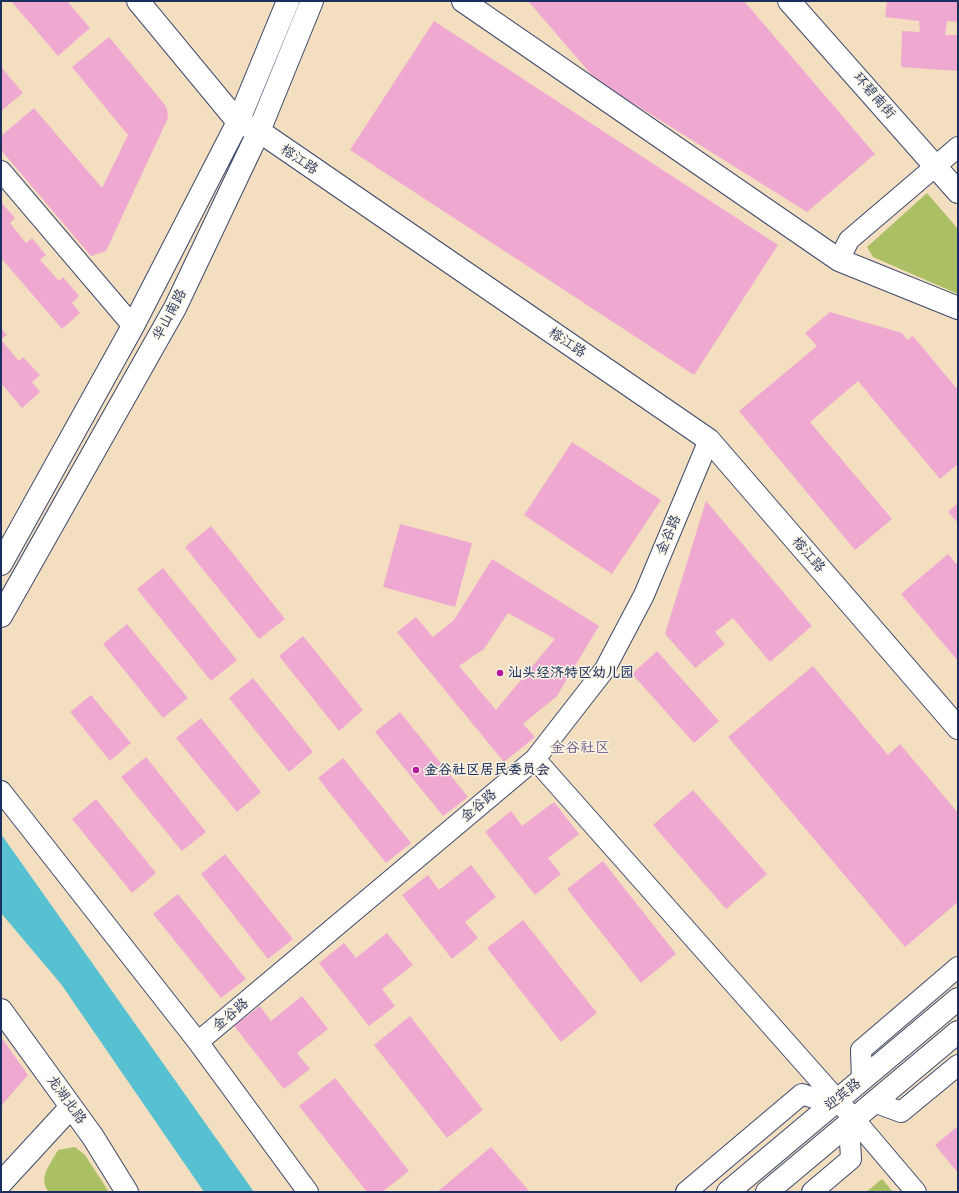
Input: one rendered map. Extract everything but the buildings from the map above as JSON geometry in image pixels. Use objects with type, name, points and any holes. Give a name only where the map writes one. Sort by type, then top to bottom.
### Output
[{"type":"street","name":"榕江路","points":[[138,1],[238,122],[258,132],[709,440],[958,728]]},
{"type":"street","name":"华山南路","points":[[1,564],[134,326],[238,122],[288,1]]},
{"type":"street","name":"华山南路","points":[[1,616],[176,308],[258,132],[312,1]]},
{"type":"street","points":[[463,1],[839,260],[958,308]]},
{"type":"street","name":"环碧南街","points":[[789,1],[958,192]]},
{"type":"street","points":[[839,260],[849,240],[958,147]]},
{"type":"street","points":[[1,171],[134,326]]},
{"type":"street","name":"金谷路","points":[[198,1042],[535,759],[605,669],[644,595],[709,440]]},
{"type":"street","points":[[535,759],[834,1102],[916,1192]]},
{"type":"street","points":[[1,791],[198,1042],[308,1192]]},
{"type":"street","points":[[862,1080],[861,1050],[958,967]]},
{"type":"street","name":"迎宾路","points":[[728,1192],[958,999]]},
{"type":"street","name":"龙湖北路","points":[[1,1010],[92,1137],[127,1192]]},
{"type":"street","name":"迎宾路","points":[[767,1192],[958,1032]]},
{"type":"street","points":[[874,1102],[901,1112],[958,1065]]},
{"type":"street","points":[[686,1192],[802,1094],[834,1102]]},
{"type":"street","points":[[5,1186],[71,1107]]},
{"type":"street","points":[[812,1192],[851,1158],[851,1121]]},
{"type":"green space","points":[[927,193],[958,229],[958,294],[873,257],[867,247]]},
{"type":"green space","points":[[75,1147],[85,1155],[109,1192],[49,1192],[44,1182],[46,1171],[52,1160],[58,1150]]},
{"type":"green space","points":[[882,1179],[893,1192],[866,1192]]},
{"type":"water","points":[[1,834],[254,1192],[204,1192],[61,984],[1,913]]},
{"type":"place","name":"汕头经济特区幼儿园","points":[[500,673]]},
{"type":"place","name":"金谷社区居民委员会","points":[[416,770]]},
{"type":"district","name":"金谷社区","points":[[580,748]]}]
